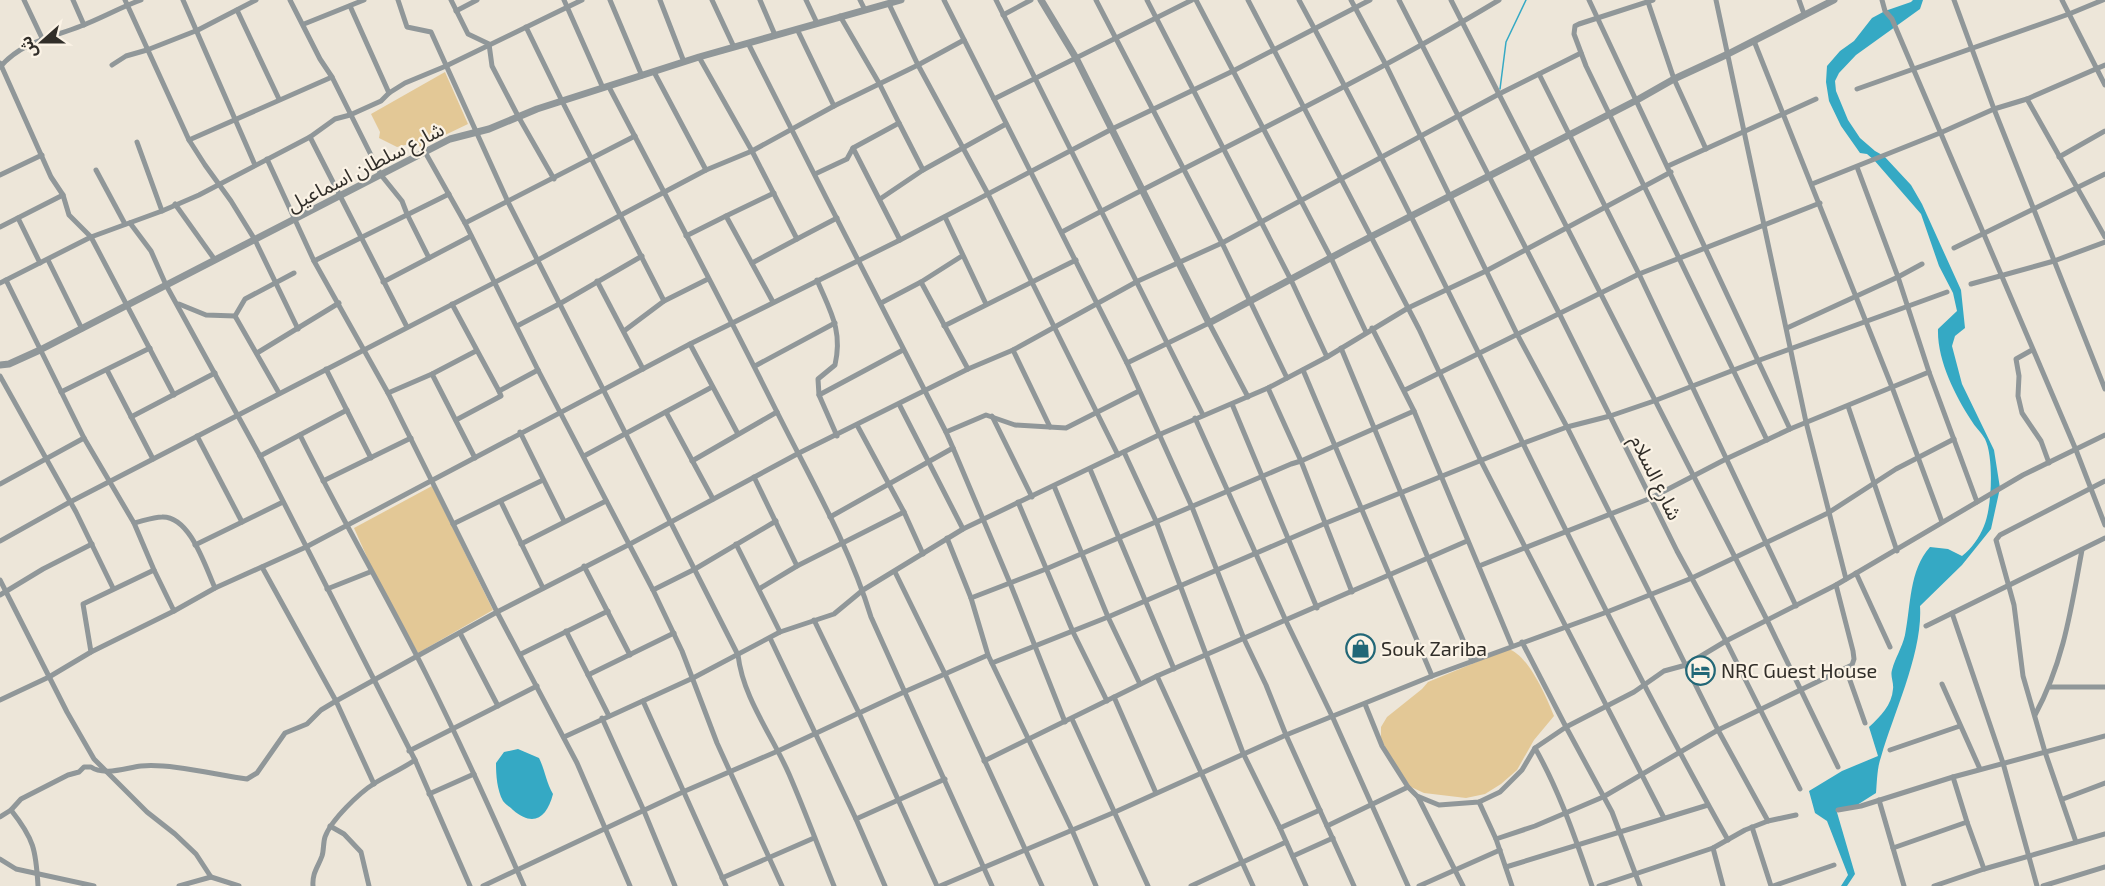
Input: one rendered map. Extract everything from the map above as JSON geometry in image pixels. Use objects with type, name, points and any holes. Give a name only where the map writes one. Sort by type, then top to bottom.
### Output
[{"type":"street","points":[[24,0],[42,38]]},
{"type":"street","points":[[73,0],[84,25]]},
{"type":"street","points":[[141,0],[126,3],[84,25],[42,38],[6,58],[0,65],[51,177],[63,195],[69,215],[91,237],[174,394]]},
{"type":"street","points":[[183,0],[255,165]]},
{"type":"street","points":[[112,65],[126,56],[198,30],[256,0]]},
{"type":"street","points":[[290,0],[381,175],[402,201],[429,258]]},
{"type":"street","points":[[304,24],[364,0]]},
{"type":"street","points":[[398,0],[406,26],[431,32],[508,202],[738,655],[739,668],[750,695],[789,774],[834,886]]},
{"type":"street","points":[[451,0],[468,34],[489,44]]},
{"type":"street","points":[[456,11],[477,0]]},
{"type":"street","points":[[564,0],[606,88],[635,136],[755,366],[830,517],[862,590],[870,617],[992,886]]},
{"type":"street","points":[[174,612],[134,523],[84,438],[3,282],[91,237],[162,211],[218,185],[310,137],[335,118],[350,115],[381,101],[405,83],[446,66],[582,0]]},
{"type":"street","points":[[610,0],[642,76]]},
{"type":"street","points":[[660,0],[684,62]]},
{"type":"street","points":[[712,0],[734,47]]},
{"type":"street","points":[[760,0],[775,35]]},
{"type":"street","points":[[806,0],[817,23]]},
{"type":"street","points":[[860,0],[865,10]]},
{"type":"street","name":"شارع سلطان اسماعيل","points":[[0,365],[9,364],[82,329],[458,136],[477,133],[562,101],[699,57],[902,0]]},
{"type":"street","points":[[945,0],[1127,363],[1192,507],[1244,639],[1354,886]]},
{"type":"street","points":[[996,0],[1203,415]]},
{"type":"street","points":[[1003,15],[1031,0]]},
{"type":"street","points":[[1041,0],[1076,58],[1248,397]]},
{"type":"street","points":[[1096,0],[1222,243],[1287,378]]},
{"type":"street","points":[[1147,0],[1291,280],[1327,357]]},
{"type":"street","points":[[994,99],[1115,37],[1194,0],[1331,258],[1366,332]]},
{"type":"street","points":[[1248,0],[1342,178],[1408,308],[1481,461],[1664,818]]},
{"type":"street","points":[[1299,0],[1382,157],[1644,686],[1728,840]]},
{"type":"street","points":[[1351,0],[1386,65],[1517,334],[1567,427],[1718,730],[1768,821]]},
{"type":"street","points":[[1,698],[49,677],[91,652],[174,612],[215,588],[306,547],[690,344],[900,240],[1112,129],[1233,71],[1273,48],[1370,0]]},
{"type":"street","name":"شارع السلام","points":[[1399,0],[1800,789]]},
{"type":"street","points":[[1451,0],[1736,558],[1838,766]]},
{"type":"street","points":[[1062,232],[1182,168],[1264,129],[1386,65],[1499,0]]},
{"type":"street","points":[[1589,0],[1790,429]]},
{"type":"street","points":[[1716,0],[1806,422],[1846,579]]},
{"type":"street","points":[[1799,0],[1804,14]]},
{"type":"street","points":[[1127,363],[1251,302],[1370,237],[1674,79],[1834,0]]},
{"type":"street","points":[[1882,0],[2076,450],[2105,525]]},
{"type":"street","points":[[1954,0],[1994,109],[2105,389]]},
{"type":"street","points":[[2062,0],[2105,85]]},
{"type":"street","points":[[1857,89],[2103,0]]},
{"type":"street","points":[[1706,149],[1674,79],[1650,1],[1575,26],[1574,34],[1581,53],[1767,440]]},
{"type":"street","points":[[126,3],[189,140],[255,240],[298,329]]},
{"type":"street","points":[[889,4],[918,65],[988,194],[1096,412],[1156,521],[1243,753],[1306,886]]},
{"type":"street","points":[[350,6],[389,93]]},
{"type":"street","points":[[237,10],[279,99]]},
{"type":"street","points":[[840,16],[879,83],[923,170]]},
{"type":"street","points":[[526,27],[664,301]]},
{"type":"street","points":[[796,29],[834,106]]},
{"type":"street","points":[[0,541],[70,502],[538,260],[621,214],[706,171],[752,151],[834,106],[964,40]]},
{"type":"street","points":[[1754,41],[1892,387],[1942,522]]},
{"type":"street","points":[[748,43],[946,432],[984,519],[1065,722]]},
{"type":"street","points":[[489,44],[492,66],[554,179]]},
{"type":"street","points":[[0,817],[11,810],[21,799],[68,775],[79,772],[84,767],[106,771],[160,766],[247,779],[256,773],[285,733],[307,724],[321,710],[336,701],[418,658],[497,612],[799,453],[968,369],[1013,350],[1138,281],[1222,243],[1499,94],[1581,53]]},
{"type":"street","points":[[699,57],[752,151],[796,239]]},
{"type":"street","points":[[1812,184],[1994,109],[2027,99],[2105,65]]},
{"type":"street","points":[[654,72],[706,171]]},
{"type":"street","points":[[1539,74],[1639,274],[1796,606]]},
{"type":"street","points":[[189,140],[332,77]]},
{"type":"street","points":[[564,737],[693,678],[780,632],[834,614],[862,590],[963,529],[1195,418],[1269,388],[1327,357],[1408,308],[1486,271],[1645,185],[1706,149],[1816,99]]},
{"type":"street","points":[[2027,99],[2105,237]]},
{"type":"street","points":[[815,174],[847,159],[853,148],[899,123]]},
{"type":"street","points":[[880,199],[923,170],[1006,124]]},
{"type":"street","points":[[2059,157],[2105,131]]},
{"type":"street","points":[[465,223],[635,136]]},
{"type":"street","points":[[310,137],[407,327]]},
{"type":"street","points":[[137,142],[162,211]]},
{"type":"street","points":[[853,148],[900,240]]},
{"type":"street","points":[[424,152],[465,223],[674,633],[693,678],[702,707],[782,886]]},
{"type":"street","points":[[0,175],[42,155]]},
{"type":"street","points":[[267,159],[314,261],[365,348],[497,612],[564,737],[630,886]]},
{"type":"street","points":[[1857,167],[1977,502]]},
{"type":"street","points":[[96,170],[128,223],[151,251],[166,285],[260,456],[415,760],[470,886]]},
{"type":"street","points":[[1954,248],[2105,174]]},
{"type":"street","points":[[686,236],[774,193]]},
{"type":"street","points":[[314,261],[449,194]]},
{"type":"street","points":[[0,227],[63,195]]},
{"type":"street","points":[[1405,390],[1639,274],[1820,203]]},
{"type":"street","points":[[175,204],[216,260]]},
{"type":"street","points":[[726,216],[773,302]]},
{"type":"street","points":[[945,217],[986,304]]},
{"type":"street","points":[[18,218],[40,263]]},
{"type":"street","points":[[752,263],[837,218]]},
{"type":"street","points":[[384,282],[471,236]]},
{"type":"street","points":[[1971,284],[2054,261],[2105,242]]},
{"type":"street","points":[[517,326],[642,256]]},
{"type":"street","points":[[881,303],[921,282],[962,256]]},
{"type":"street","points":[[48,260],[82,329]]},
{"type":"street","points":[[944,326],[1076,260]]},
{"type":"street","points":[[1787,328],[1922,264]]},
{"type":"street","points":[[235,316],[244,299],[294,273]]},
{"type":"street","points":[[624,331],[664,301],[708,279]]},
{"type":"street","points":[[817,280],[835,323],[839,339],[835,365],[818,379],[819,395],[837,436]]},
{"type":"street","points":[[597,281],[643,369]]},
{"type":"street","points":[[921,282],[968,369]]},
{"type":"street","points":[[992,663],[1073,632],[1326,523],[1524,443],[1692,387],[1947,292]]},
{"type":"street","points":[[257,353],[339,303]]},
{"type":"street","points":[[178,304],[206,315],[235,316]]},
{"type":"street","points":[[452,304],[501,396],[456,420]]},
{"type":"street","points":[[235,316],[279,393]]},
{"type":"street","points":[[755,366],[835,323]]},
{"type":"street","points":[[1372,328],[1405,390],[1512,646]]},
{"type":"street","points":[[690,344],[738,434]]},
{"type":"street","points":[[62,392],[150,348]]},
{"type":"street","points":[[1341,348],[1472,662]]},
{"type":"street","points":[[819,395],[903,350]]},
{"type":"street","points":[[1013,350],[1050,427]]},
{"type":"street","points":[[2032,350],[2016,359],[2019,376],[2018,396],[2022,413],[2041,441],[2049,463]]},
{"type":"street","points":[[388,393],[432,374],[476,351]]},
{"type":"street","points":[[326,369],[370,458]]},
{"type":"street","points":[[107,370],[153,459]]},
{"type":"street","points":[[498,391],[538,370]]},
{"type":"street","points":[[1303,370],[1432,676]]},
{"type":"street","points":[[1479,566],[1651,498],[1790,429],[1929,372]]},
{"type":"street","points":[[131,417],[215,373]]},
{"type":"street","points":[[432,374],[475,458]]},
{"type":"street","points":[[0,376],[47,458],[113,588]]},
{"type":"street","points":[[584,456],[712,387]]},
{"type":"street","points":[[1269,388],[1301,461],[1352,592]]},
{"type":"street","points":[[946,432],[982,416],[992,416],[1015,425],[1065,428],[1139,391]]},
{"type":"street","points":[[899,404],[963,529]]},
{"type":"street","points":[[1232,404],[1317,608]]},
{"type":"street","points":[[1848,406],[1897,551]]},
{"type":"street","points":[[260,456],[347,410]]},
{"type":"street","points":[[971,598],[1046,569],[1414,411]]},
{"type":"street","points":[[666,412],[713,499]]},
{"type":"street","points":[[692,461],[777,412]]},
{"type":"street","points":[[992,416],[1032,497]]},
{"type":"street","points":[[1195,418],[1408,886]]},
{"type":"street","points":[[858,425],[904,512],[923,554]]},
{"type":"street","points":[[520,432],[564,521]]},
{"type":"street","points":[[300,435],[370,572],[418,658],[474,774],[524,886]]},
{"type":"street","points":[[1417,796],[1439,805],[1479,802],[1500,792],[1522,770],[1535,748],[1566,727],[1644,686],[1664,671],[1686,665],[1726,640],[1836,585],[1977,502],[2105,435]]},
{"type":"street","points":[[197,436],[242,522]]},
{"type":"street","points":[[1,481],[84,438]]},
{"type":"street","points":[[323,481],[411,438]]},
{"type":"street","points":[[814,620],[939,886],[1115,812],[1286,735],[1333,718],[1432,676],[1607,612],[1692,578],[1828,513],[1917,456],[1954,439]]},
{"type":"street","points":[[830,517],[953,448]]},
{"type":"street","points":[[1090,469],[1174,669]]},
{"type":"street","points":[[754,477],[797,566]]},
{"type":"street","points":[[453,525],[543,480]]},
{"type":"street","points":[[2076,842],[2045,752],[2021,668],[2018,629],[2010,585],[1997,543],[1998,536],[2105,481]]},
{"type":"street","points":[[1054,486],[1108,617],[1140,684]]},
{"type":"street","points":[[521,544],[606,501]]},
{"type":"street","points":[[195,545],[284,502]]},
{"type":"street","points":[[501,502],[543,588]]},
{"type":"street","points":[[1018,502],[1073,632],[1107,701]]},
{"type":"street","points":[[759,589],[797,566],[904,512]]},
{"type":"street","points":[[134,523],[162,517],[183,525],[215,588]]},
{"type":"street","points":[[653,590],[776,521]]},
{"type":"street","points":[[947,538],[971,598],[988,655],[1072,830],[1096,886]]},
{"type":"street","points":[[1926,626],[2105,538]]},
{"type":"street","points":[[984,761],[1157,676],[1467,541]]},
{"type":"street","points":[[3,593],[92,544]]},
{"type":"street","points":[[736,544],[780,632]]},
{"type":"street","points":[[2035,715],[2050,687],[2064,646],[2082,550]]},
{"type":"street","points":[[262,567],[336,701],[374,784]]},
{"type":"street","points":[[584,567],[630,655]]},
{"type":"street","points":[[91,652],[83,604],[154,570]]},
{"type":"street","points":[[327,589],[370,572]]},
{"type":"street","points":[[895,572],[945,674],[1042,886]]},
{"type":"street","points":[[1856,573],[1890,647]]},
{"type":"street","points":[[0,580],[3,593],[93,759],[147,812],[196,854],[211,877]]},
{"type":"street","points":[[1496,839],[1603,797],[1718,730],[1846,669],[1853,663],[1854,651],[1836,585]]},
{"type":"street","points":[[521,654],[608,611]]},
{"type":"street","points":[[1952,613],[2003,763],[2037,886]]},
{"type":"street","points":[[566,631],[588,675],[675,886]]},
{"type":"street","points":[[460,633],[498,706]]},
{"type":"street","points":[[588,675],[674,633]]},
{"type":"street","points":[[770,638],[856,819],[885,886]]},
{"type":"street","points":[[1522,642],[1621,831],[1640,886]]},
{"type":"street","points":[[483,886],[685,791],[988,655]]},
{"type":"street","points":[[1846,669],[1865,723]]},
{"type":"street","points":[[1157,676],[1254,886]]},
{"type":"street","points":[[1942,684],[1980,769]]},
{"type":"street","points":[[409,751],[537,686]]},
{"type":"street","points":[[2050,687],[2105,687]]},
{"type":"street","points":[[1114,698],[1156,793]]},
{"type":"street","points":[[643,701],[726,886]]},
{"type":"street","points":[[1365,704],[1382,746],[1408,787],[1417,796],[1463,886]]},
{"type":"street","points":[[1072,719],[1148,886]]},
{"type":"street","points":[[1890,750],[1960,726]]},
{"type":"street","points":[[1838,810],[1861,806],[1980,769],[2105,736]]},
{"type":"street","points":[[1535,748],[1551,776],[1592,886]]},
{"type":"street","points":[[313,886],[312,875],[323,854],[324,839],[330,826],[374,784],[395,774],[415,760]]},
{"type":"street","points":[[429,794],[474,774]]},
{"type":"street","points":[[1953,777],[1984,869]]},
{"type":"street","points":[[856,819],[945,779]]},
{"type":"street","points":[[2063,799],[2105,783]]},
{"type":"street","points":[[1327,826],[1408,787]]},
{"type":"street","points":[[1879,801],[1904,886]]},
{"type":"street","points":[[1479,802],[1500,849],[1512,886]]},
{"type":"street","points":[[1506,867],[1708,805]]},
{"type":"street","points":[[11,810],[30,837],[36,854],[38,886]]},
{"type":"street","points":[[1280,828],[1320,810]]},
{"type":"street","points":[[1599,886],[1713,848],[1768,821],[1796,815]]},
{"type":"street","points":[[1893,848],[1967,822]]},
{"type":"street","points":[[330,826],[344,834],[361,852],[365,878],[369,886]]},
{"type":"street","points":[[1752,827],[1772,886],[1834,865]]},
{"type":"street","points":[[1934,886],[1951,884],[1984,869],[2105,834]]},
{"type":"street","points":[[722,878],[768,856],[814,838]]},
{"type":"street","points":[[1293,856],[1333,838]]},
{"type":"street","points":[[1195,885],[1286,842]]},
{"type":"street","points":[[1713,848],[1723,886]]},
{"type":"street","points":[[1419,886],[1500,849]]},
{"type":"street","points":[[0,859],[16,869],[94,886]]},
{"type":"street","points":[[2043,886],[2105,867]]},
{"type":"street","points":[[179,886],[211,877],[238,886]]},
{"type":"shaded area","points":[[445,72],[468,124],[420,147],[417,142],[397,147],[379,138],[380,132],[371,114]]},
{"type":"shaded area","points":[[432,486],[493,610],[418,653],[375,575],[354,528]]},
{"type":"shaded area","points":[[1508,649],[1523,659],[1542,688],[1554,716],[1534,740],[1517,770],[1485,794],[1466,798],[1424,793],[1411,787],[1393,763],[1381,739],[1381,727],[1387,717],[1428,682]]},
{"type":"water","points":[[1913,0],[1923,0],[1920,9],[1856,55],[1839,73],[1835,81],[1836,91],[1848,120],[1860,138],[1884,156],[1911,185],[1961,290],[1965,328],[1955,336],[1952,346],[1962,384],[1994,450],[2000,488],[1991,529],[1962,565],[1920,606],[1917,643],[1880,761],[1876,793],[1857,805],[1836,809],[1855,874],[1847,886],[1841,886],[1848,875],[1827,821],[1815,813],[1809,791],[1842,771],[1878,756],[1869,727],[1885,710],[1892,695],[1893,666],[1905,635],[1914,577],[1918,566],[1930,547],[1948,549],[1962,556],[1969,550],[1984,526],[1990,495],[1991,470],[1988,447],[1959,400],[1940,353],[1938,329],[1957,311],[1953,293],[1939,266],[1921,214],[1874,160],[1867,154],[1860,153],[1841,126],[1829,101],[1826,82],[1827,66],[1840,51],[1854,41],[1872,18]]},
{"type":"water","points":[[518,749],[539,758],[553,794],[543,814],[533,819],[521,815],[505,803],[498,787],[496,763],[504,752]]},
{"type":"waterway","points":[[1500,89],[1506,42],[1526,0]]},
{"type":"place","name":"Souk Zariba","points":[[1360,648]]},
{"type":"place","name":"NRC Guest House","points":[[1700,670]]}]
